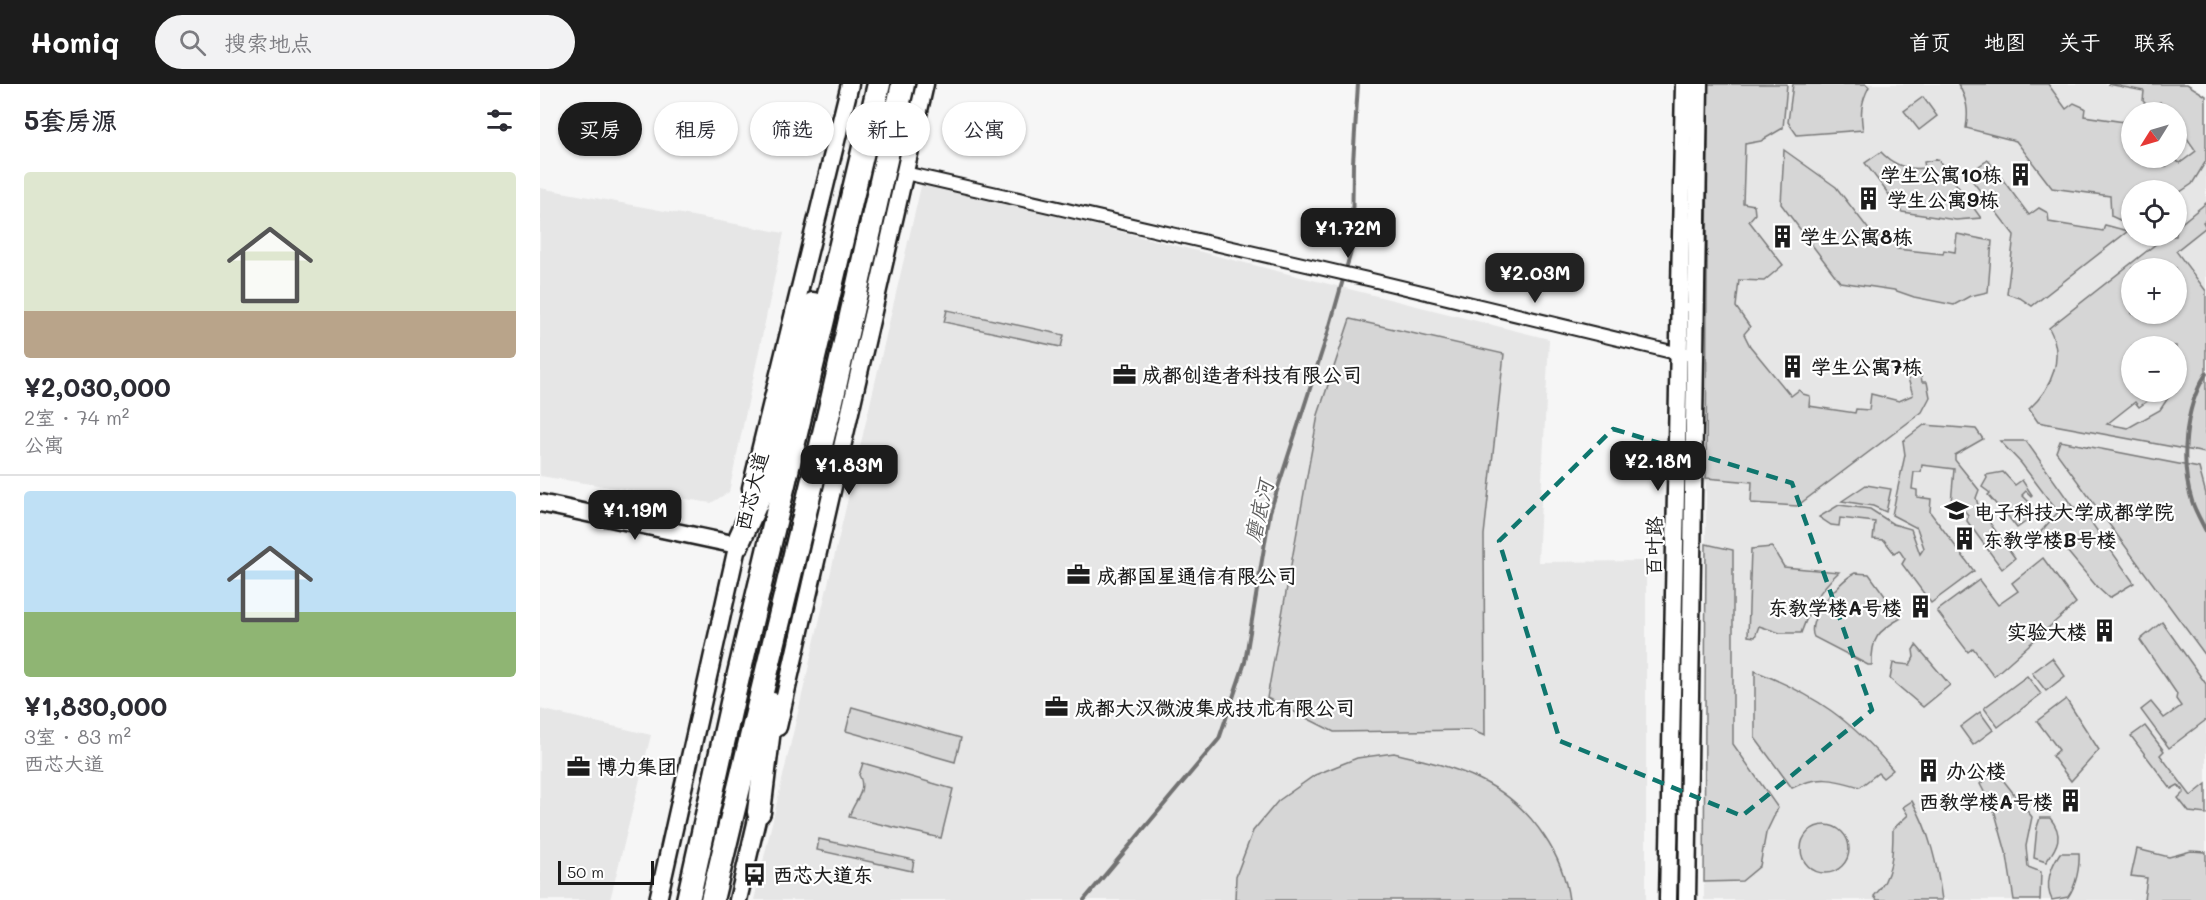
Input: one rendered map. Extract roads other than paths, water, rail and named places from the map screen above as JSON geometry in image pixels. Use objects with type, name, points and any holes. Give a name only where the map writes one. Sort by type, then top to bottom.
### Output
[{"type":"highway","name":"西芯大道","points":[[875,102],[879,84]]},
{"type":"highway","points":[[712,900],[832,400],[903,84]]},
{"type":"highway","points":[[737,545],[762,490],[801,340],[862,156]]},
{"type":"highway","name":"西芯大道","points":[[688,900],[732,703],[862,156]]},
{"type":"highway","points":[[759,812],[770,713],[807,550],[832,400]]},
{"type":"street","name":"西芯大道","points":[[658,900],[737,545],[850,84]]},
{"type":"street","points":[[738,900],[925,84]]},
{"type":"street","name":"百叶路","points":[[1684,84],[1687,354],[1687,900]]},
{"type":"street","name":"百叶路","points":[[1668,900],[1675,507],[1687,354],[1699,84]]},
{"type":"street","points":[[905,173],[1687,354]]},
{"type":"street","points":[[540,503],[737,545]]},
{"type":"waterway","name":"磨底河","points":[[1084,900],[1219,739],[1245,662],[1270,512],[1327,336],[1352,248],[1353,163],[1358,84]]},
{"type":"waterway","points":[[2206,374],[2193,403],[2186,436],[2185,454],[2192,501],[2206,531]]},
{"type":"place","name":"学生公寓10栋","points":[[2020,174]]},
{"type":"place","name":"学生公寓9栋","points":[[1869,199]]},
{"type":"place","name":"学生公寓8栋","points":[[1782,236]]},
{"type":"place","name":"学生公寓7栋","points":[[1793,366]]},
{"type":"place","name":"成都创造者科技有限公司","points":[[1124,374]]},
{"type":"place","name":"电子科技大学成都学院","points":[[1956,511]]},
{"type":"place","name":"东教学楼B号楼","points":[[1965,539]]},
{"type":"place","name":"成都国星通信有限公司","points":[[1079,575]]},
{"type":"place","name":"东教学楼A号楼","points":[[1920,607]]},
{"type":"place","name":"实验大楼","points":[[2105,631]]},
{"type":"place","name":"成都大汉微波集成技术有限公司","points":[[1057,707]]},
{"type":"place","name":"博力集团","points":[[579,766]]},
{"type":"place","name":"办公楼","points":[[1928,770]]},
{"type":"place","name":"西教学楼A号楼","points":[[2071,801]]},
{"type":"place","name":"西芯大道东","points":[[755,874]]}]
